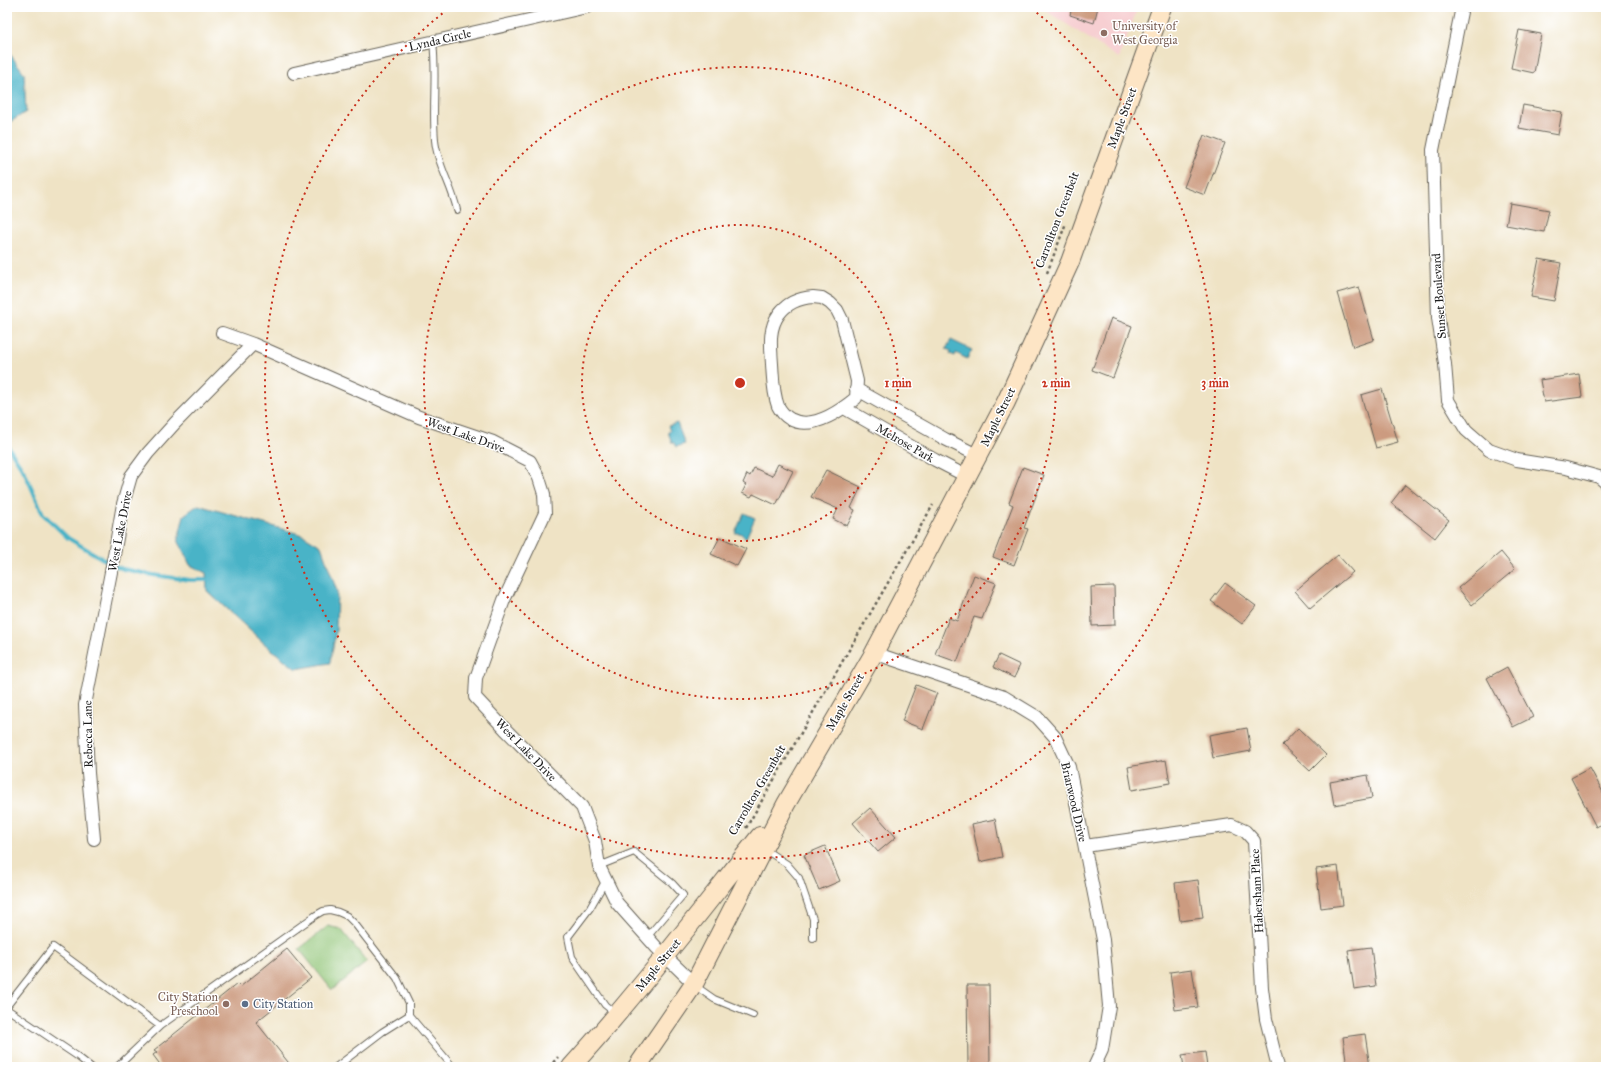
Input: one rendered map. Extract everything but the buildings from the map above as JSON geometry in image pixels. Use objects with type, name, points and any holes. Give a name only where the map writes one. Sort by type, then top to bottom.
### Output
[{"type":"main road","name":"Maple Street","points":[[637,1067],[694,984],[786,804],[874,653],[968,477],[1006,402],[1070,262],[1162,7]]},
{"type":"main road","name":"Maple Street","points":[[565,1061],[617,1015],[666,956],[786,804]]},
{"type":"street","name":"Lynda Circle","points":[[294,73],[587,7]]},
{"type":"street","name":"Sunset Boulevard","points":[[1462,7],[1433,150],[1438,318],[1445,364],[1448,400],[1466,430],[1489,450],[1517,460],[1566,468],[1599,477],[1606,483]]},
{"type":"street","points":[[813,296],[822,298],[837,310],[842,320],[847,337],[857,381],[856,389],[856,398],[844,408],[835,414],[816,421],[798,423],[784,415],[779,408],[775,397],[770,336],[778,315],[784,308],[796,300],[813,296]]},
{"type":"street","points":[[222,333],[253,344]]},
{"type":"street","name":"West Lake Drive","points":[[100,631],[123,504],[132,476],[148,453],[174,423],[253,344],[419,417],[494,442],[530,461],[541,484],[544,494],[546,513],[504,600],[476,678],[475,697],[582,807],[595,841],[599,866],[617,903],[694,984]]},
{"type":"street","name":"Melrose Park","points":[[856,389],[979,456]]},
{"type":"street","name":"Melrose Park","points":[[844,408],[968,477]]},
{"type":"street","name":"Rebecca Lane","points":[[94,839],[88,773],[85,705],[100,631]]},
{"type":"street","name":"Briarwood Drive","points":[[874,653],[1004,697],[1037,717],[1055,737],[1069,767],[1103,940],[1109,1006],[1102,1050],[1094,1067]]},
{"type":"street","name":"Habersham Place","points":[[1085,846],[1232,825],[1245,831],[1254,841],[1262,988],[1266,1019],[1278,1067]]},
{"type":"lane","points":[[432,42],[435,62],[435,140],[439,157],[454,193],[457,210]]},
{"type":"lane","points":[[763,848],[787,864],[799,878],[813,919],[813,938]]},
{"type":"lane","points":[[599,866],[634,852],[672,882],[684,895],[648,936]]},
{"type":"lane","points":[[606,880],[590,908],[568,937],[572,957],[605,1005],[617,1015]]},
{"type":"lane","points":[[117,1067],[160,1026],[316,915],[323,911],[330,910],[346,916],[373,946],[397,978],[409,1003],[409,1015],[453,1067]]},
{"type":"lane","points":[[7,1006],[53,947],[160,1026]]},
{"type":"lane","points":[[694,984],[714,999],[753,1015]]},
{"type":"lane","points":[[7,1009],[91,1067]]},
{"type":"lane","points":[[336,1067],[382,1032],[409,1015]]},
{"type":"path","name":"Carrollton Greenbelt","points":[[1045,277],[1067,220]]},
{"type":"path","name":"Carrollton Greenbelt","points":[[742,834],[936,500]]},
{"type":"path","points":[[549,1067],[565,1061]]},
{"type":"shaded area","name":"University of West Georgia","points":[[1040,7],[1138,7],[1119,58]]},
{"type":"green space","points":[[328,926],[341,929],[367,962],[332,990],[299,949]]},
{"type":"water","points":[[7,50],[24,73],[26,112],[7,124]]},
{"type":"water","points":[[951,340],[972,350],[967,359],[956,353],[955,356],[950,354],[951,351],[946,349]]},
{"type":"water","points":[[677,423],[685,444],[676,447],[674,443],[672,443],[668,432],[670,431],[668,426]]},
{"type":"water","points":[[198,505],[303,535],[321,546],[337,591],[336,631],[330,663],[296,669],[267,646],[207,591],[206,573],[190,565],[178,540],[184,515]]},
{"type":"water","points":[[744,513],[755,518],[746,538],[740,533],[735,533]]},
{"type":"waterway","points":[[7,445],[25,473],[43,514],[68,538],[113,565],[123,569],[190,580],[207,580]]},
{"type":"place","name":"University of West Georgia","points":[[1104,33]]},
{"type":"place","name":"City Station Preschool","points":[[226,1004]]},
{"type":"place","name":"City Station","points":[[245,1004]]}]
